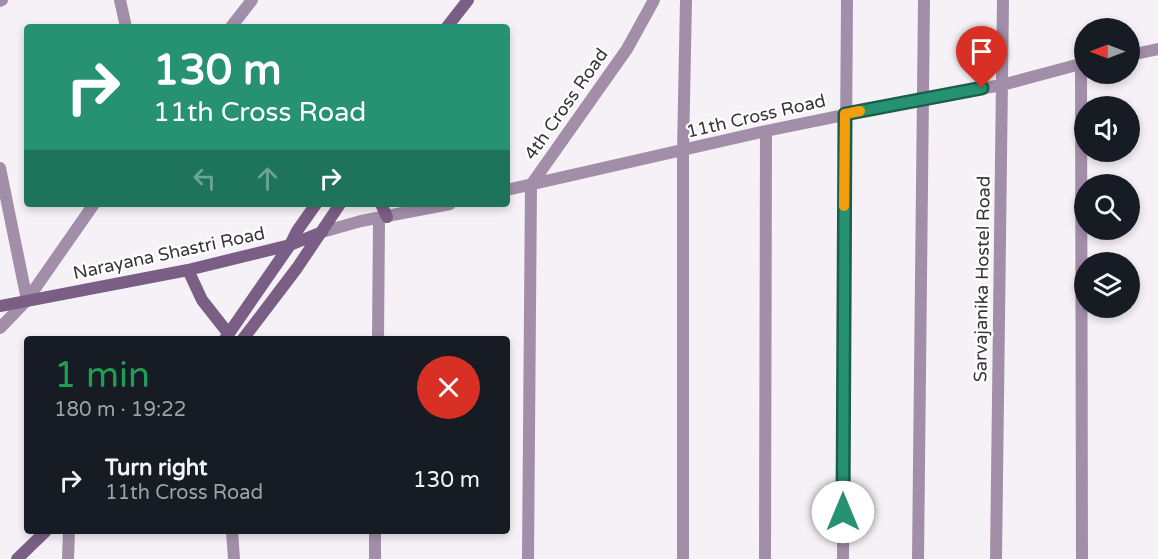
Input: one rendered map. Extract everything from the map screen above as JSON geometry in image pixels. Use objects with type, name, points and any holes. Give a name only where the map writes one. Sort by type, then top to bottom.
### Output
[{"type":"main road","points":[[449,24],[468,0]]},
{"type":"main road","points":[[188,270],[202,300],[226,336],[314,207]]},
{"type":"main road","points":[[245,336],[338,207]]},
{"type":"main road","points":[[381,207],[383,218]]},
{"type":"main road","name":"Narayana Shastri Road","points":[[0,306],[188,270],[290,245],[322,232]]},
{"type":"main road","points":[[17,559],[43,534]]},
{"type":"street","points":[[120,0],[125,24]]},
{"type":"street","points":[[233,24],[252,0]]},
{"type":"street","name":"4th Cross Road","points":[[528,559],[531,185],[627,49],[654,0]]},
{"type":"street","points":[[683,559],[683,151],[686,0]]},
{"type":"street","points":[[843,559],[847,0]]},
{"type":"street","points":[[918,559],[924,0]]},
{"type":"street","name":"Sarvajanika Hostel Road","points":[[996,559],[1003,0]]},
{"type":"street","points":[[1140,53],[1158,49]]},
{"type":"street","name":"11th Cross Road","points":[[510,189],[845,114],[1002,85],[1074,66]]},
{"type":"street","points":[[1082,559],[1083,84]]},
{"type":"street","points":[[765,559],[766,131]]},
{"type":"street","points":[[0,168],[27,300]]},
{"type":"street","points":[[378,336],[383,218],[436,207]]},
{"type":"street","points":[[0,327],[27,300],[83,210]]},
{"type":"street","name":"Narayana Shastri Road","points":[[322,232],[383,218]]},
{"type":"street","points":[[68,559],[69,534]]},
{"type":"street","points":[[232,534],[234,559]]},
{"type":"street","points":[[375,534],[375,559]]},
{"type":"slow traffic","points":[[844,206],[845,114],[860,111]]},
{"type":"route","points":[[843,512],[845,114],[982,88]]}]
